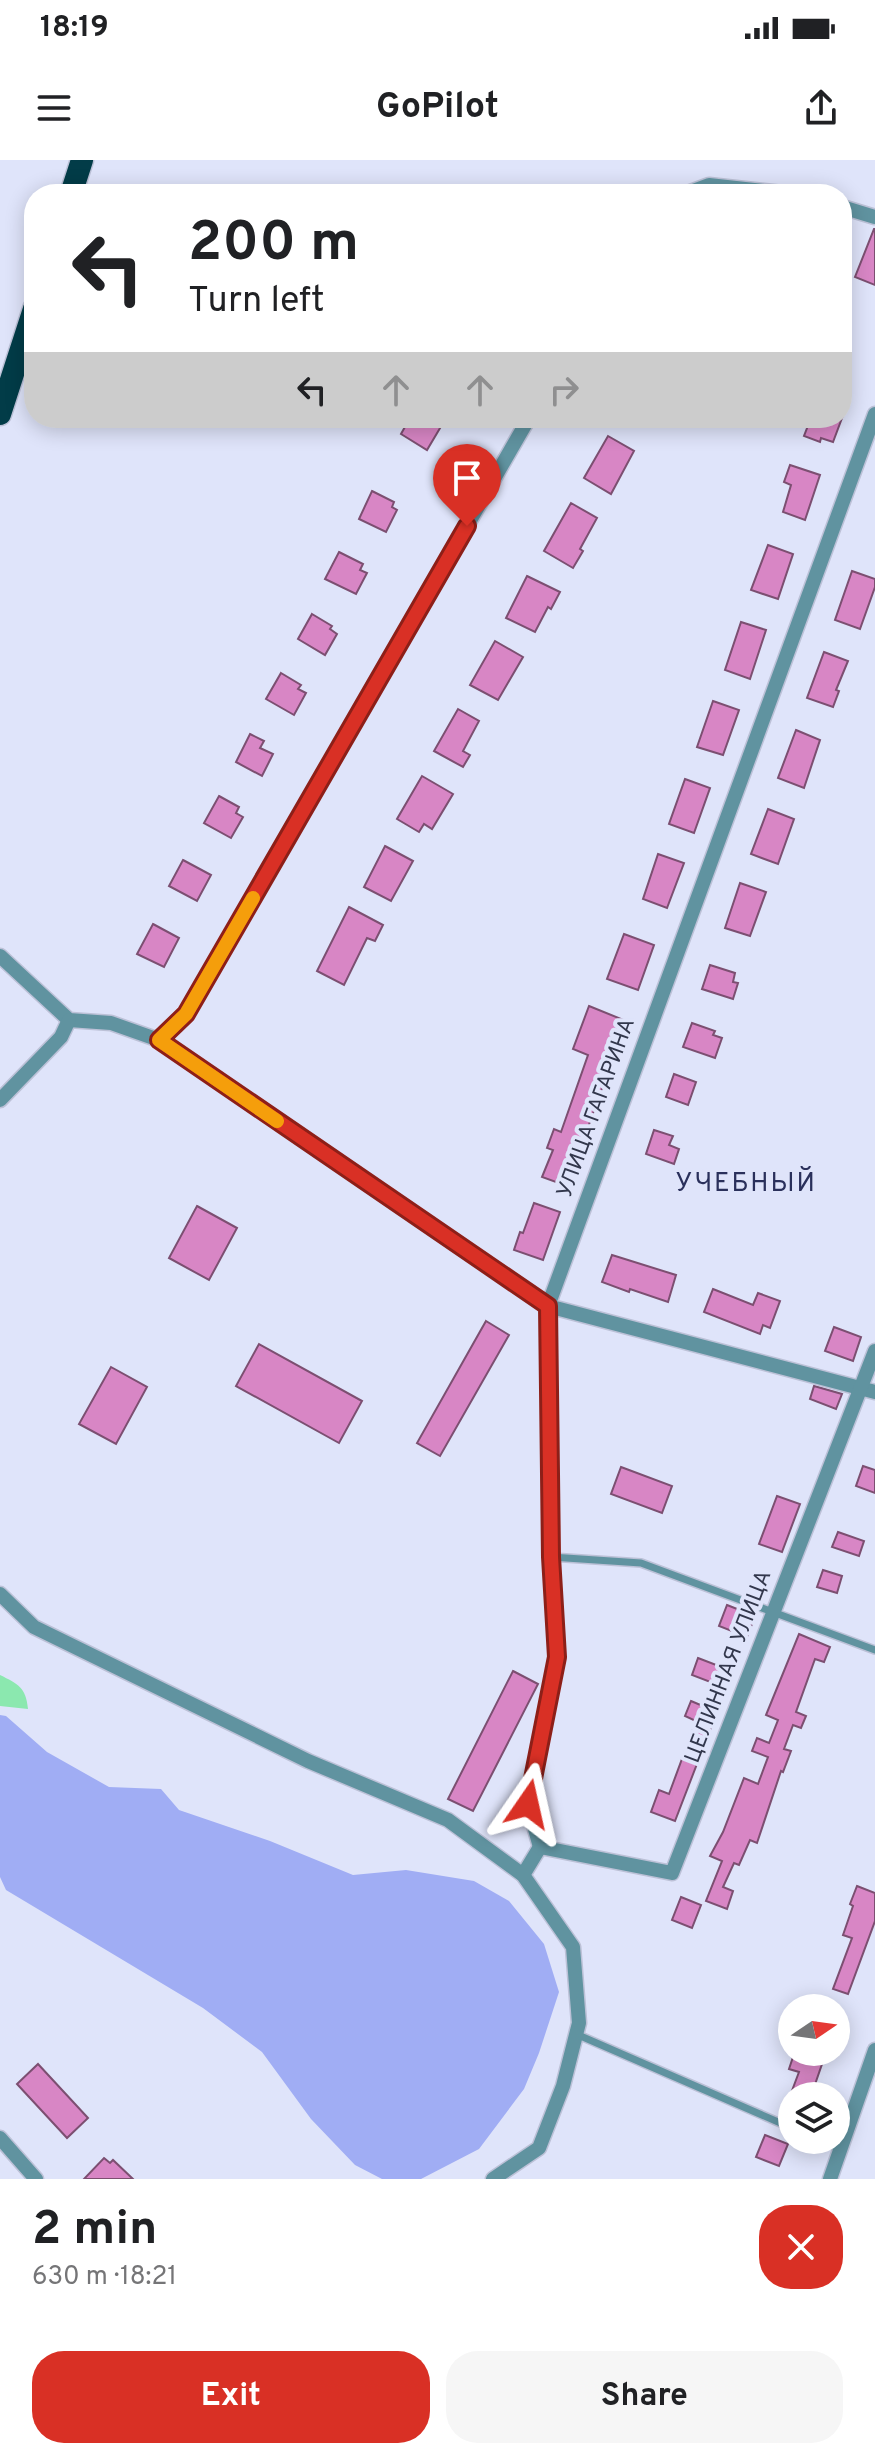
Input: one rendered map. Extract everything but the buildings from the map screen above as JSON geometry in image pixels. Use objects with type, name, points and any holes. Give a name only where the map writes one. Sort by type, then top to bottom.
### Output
[{"type":"highway","points":[[74,184],[82,160]]},
{"type":"highway","points":[[0,414],[24,340]]},
{"type":"street","points":[[852,210],[875,217]]},
{"type":"street","name":"УЛИЦА ГАГАРИНА","points":[[540,1847],[528,1804],[557,1657],[551,1557],[548,1306],[875,414]]},
{"type":"street","points":[[159,1040],[186,1014],[523,428]]},
{"type":"street","points":[[0,956],[69,1020],[111,1023],[159,1040],[548,1306],[868,1390]]},
{"type":"street","points":[[0,1100],[61,1037],[69,1020]]},
{"type":"street","name":"ЦЕЛИННАЯ УЛИЦА","points":[[540,1847],[672,1873],[774,1614],[868,1390],[875,1351]]},
{"type":"street","points":[[0,1594],[34,1627],[308,1761],[448,1820],[523,1875],[573,1947],[579,2023],[563,2086],[539,2148],[493,2179]]},
{"type":"street","points":[[523,1875],[540,1847]]},
{"type":"street","points":[[850,2123],[875,2050]]},
{"type":"street","points":[[0,2138],[36,2179]]},
{"type":"street","points":[[830,2179],[839,2154]]},
{"type":"lane","points":[[551,1557],[641,1563],[875,1650]]},
{"type":"lane","points":[[576,2034],[778,2122]]},
{"type":"green space","points":[[0,1675],[20,1687],[28,1709],[0,1706]]},
{"type":"water","points":[[0,1715],[6,1716],[47,1752],[109,1787],[161,1789],[179,1810],[270,1841],[353,1875],[406,1870],[474,1881],[509,1901],[544,1944],[559,1992],[524,2089],[479,2149],[421,2179],[382,2179],[355,2165],[311,2119],[262,2052],[203,2008],[6,1890],[0,1877]]},
{"type":"slow traffic","points":[[253,898],[186,1014],[159,1040],[277,1121]]},
{"type":"district","name":"УЧЕБНЫЙ","points":[[746,1184]]},
{"type":"route","points":[[467,526],[186,1014],[159,1040],[548,1306],[551,1557],[557,1657],[528,1804]]}]
